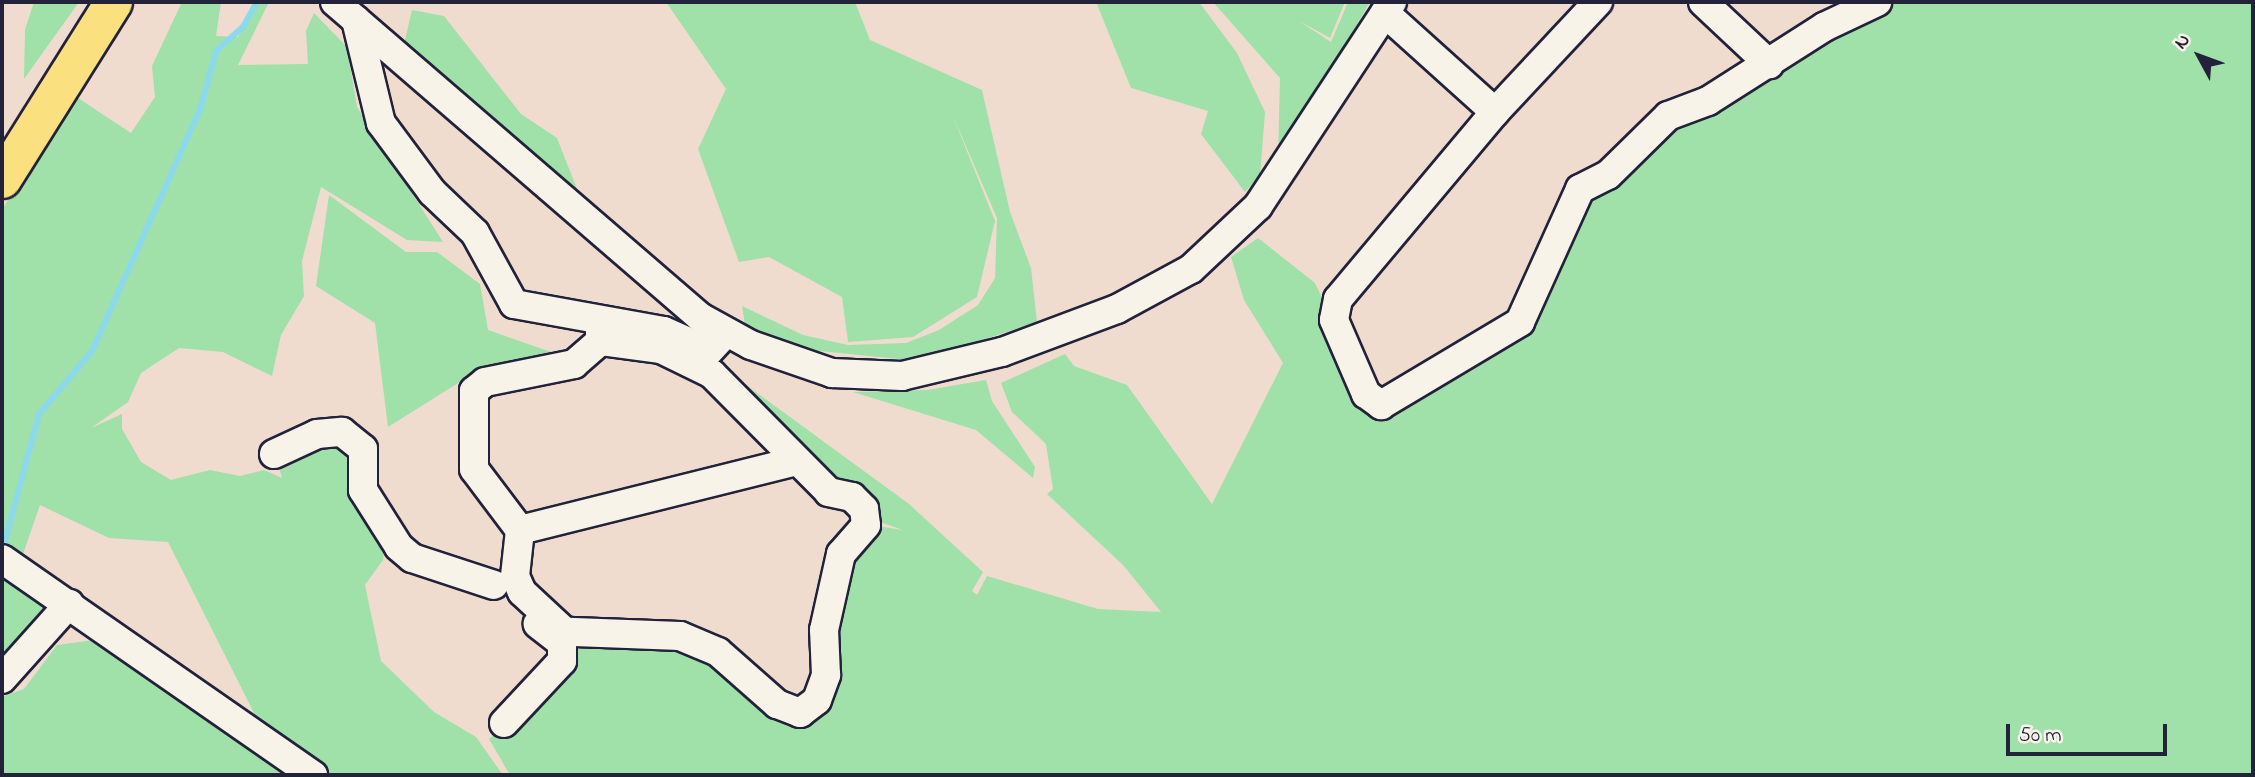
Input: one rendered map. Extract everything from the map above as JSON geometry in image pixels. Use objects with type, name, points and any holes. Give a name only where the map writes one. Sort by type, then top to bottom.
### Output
[{"type":"main road","points":[[2,179],[114,2]]},
{"type":"street","points":[[335,2],[674,297],[726,333],[832,373],[902,376],[1002,352],[1117,309],[1192,269],[1258,206],[1388,8],[1495,113]]},
{"type":"street","points":[[1598,2],[1495,113],[1338,299],[1334,320],[1366,394],[1381,405],[1520,322],[1580,189],[1608,175],[1668,116],[1708,101],[1877,2]]},
{"type":"street","points":[[1703,2],[1769,64]]},
{"type":"street","points":[[356,20],[381,123],[432,192],[475,233],[504,293],[529,310],[689,359],[712,374],[829,492],[852,497],[864,509],[866,525],[841,554],[824,630],[826,675],[810,709],[800,713],[777,704],[718,652],[680,636],[556,631],[449,555]]},
{"type":"street","points":[[600,331],[664,331],[709,351],[726,333]]},
{"type":"street","points":[[504,723],[562,661],[562,643],[556,631],[522,592],[515,576],[520,530],[474,469],[474,391],[485,382],[574,364],[600,331]]},
{"type":"street","points":[[274,454],[317,434],[342,432],[363,449],[363,489],[399,547],[412,558],[494,585]]},
{"type":"street","points":[[520,530],[796,460]]},
{"type":"street","points":[[2,559],[313,775]]},
{"type":"street","points":[[2,679],[69,604]]},
{"type":"green space","points":[[34,2],[79,2],[24,79],[25,30]]},
{"type":"green space","points":[[182,2],[221,2],[216,36],[238,37],[255,2],[269,2],[238,65],[308,64],[306,31],[314,13],[347,47],[357,107],[443,242],[407,240],[321,187],[302,261],[304,296],[281,335],[272,376],[223,352],[179,348],[141,373],[128,402],[91,428],[122,414],[122,429],[141,462],[171,480],[210,470],[240,476],[264,470],[282,478],[277,460],[342,432],[387,533],[383,560],[365,585],[381,661],[434,712],[476,737],[503,775],[313,775],[268,741],[168,542],[109,538],[40,505],[22,557],[2,545],[2,210],[72,94],[131,133],[155,97],[152,66]]},
{"type":"green space","points":[[666,2],[855,2],[870,40],[982,90],[1010,212],[1031,268],[1037,322],[919,361],[810,350],[745,325],[742,306],[803,335],[848,345],[906,343],[939,330],[978,305],[995,278],[997,218],[952,114],[995,221],[977,297],[913,337],[848,342],[842,297],[769,257],[739,262],[698,149],[726,89]]},
{"type":"green space","points":[[1096,2],[1199,2],[1237,53],[1265,112],[1260,176],[1245,192],[1201,134],[1208,111],[1131,88]]},
{"type":"green space","points":[[1213,2],[1345,2],[1330,38],[1299,21],[1331,42],[1348,2],[1370,2],[1278,159],[1280,78]]},
{"type":"green space","points":[[1885,2],[2253,2],[2253,775],[510,775],[489,739],[555,686],[579,646],[615,638],[707,652],[761,701],[817,700],[835,581],[877,526],[903,530],[871,519],[716,363],[909,504],[983,572],[972,591],[977,595],[987,576],[1098,609],[1161,612],[1124,566],[1047,494],[1053,489],[1046,444],[1012,412],[1001,383],[1065,354],[1074,366],[1127,385],[1212,504],[1283,363],[1244,300],[1231,257],[1258,238],[1315,283],[1375,409],[1520,322],[1582,195],[1670,121]]},
{"type":"green space","points":[[412,10],[444,16],[521,114],[557,138],[577,189],[404,44]]},
{"type":"green space","points":[[329,195],[406,252],[437,252],[480,284],[488,330],[551,352],[463,380],[388,427],[375,323],[316,286]]},
{"type":"green space","points":[[986,380],[992,401],[1035,467],[1033,478],[976,430],[853,392],[927,390]]},
{"type":"green space","points":[[2,569],[53,609],[2,660]]},
{"type":"green space","points":[[101,639],[293,775],[2,775],[2,697],[24,689],[57,645]]},
{"type":"waterway","points":[[2,552],[39,414],[92,351],[200,110],[216,51],[243,27],[257,2]]}]
